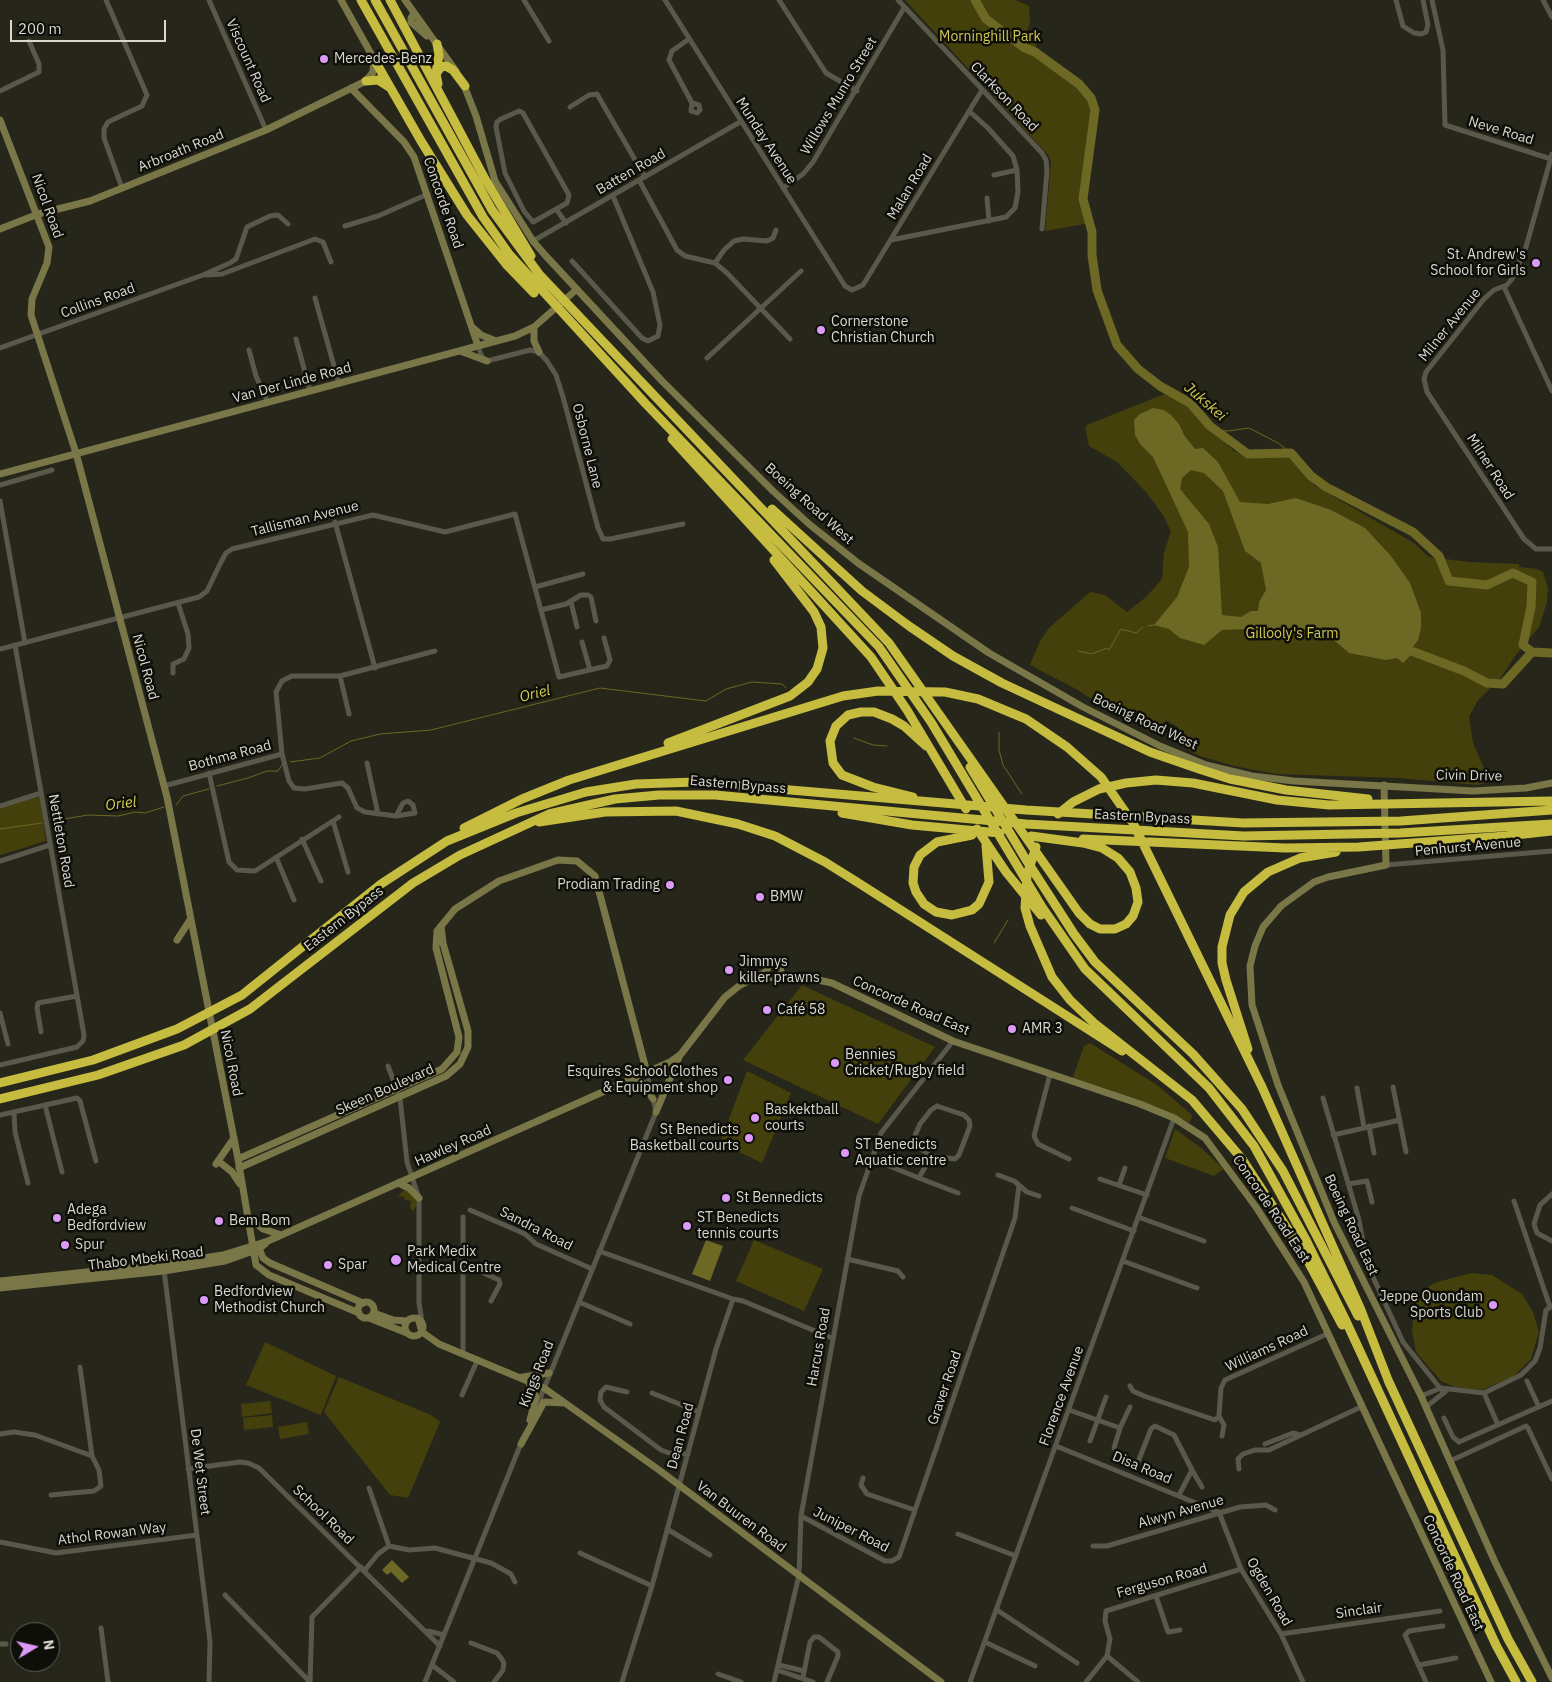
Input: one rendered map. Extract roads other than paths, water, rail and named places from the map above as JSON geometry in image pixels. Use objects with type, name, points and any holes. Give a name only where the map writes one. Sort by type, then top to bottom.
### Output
[{"type":"highway","points":[[360,0],[496,236],[532,283],[849,614],[900,676],[931,722],[1064,942]]},
{"type":"highway","points":[[375,0],[497,217],[518,249],[570,308],[723,466],[889,643],[942,718],[984,784],[1025,858],[1074,934],[1095,962],[1219,1081],[1264,1140],[1356,1313],[1508,1639],[1532,1682]]},
{"type":"highway","points":[[390,0],[448,106],[500,208],[530,255],[570,308]]},
{"type":"highway","points":[[437,44],[439,55],[436,74],[448,106]]},
{"type":"highway","points":[[374,59],[439,170],[467,214],[486,239],[548,308],[610,366]]},
{"type":"highway","points":[[436,74],[441,67],[449,67],[465,86]]},
{"type":"highway","points":[[366,81],[382,81],[397,97]]},
{"type":"highway","points":[[645,403],[679,446],[850,632],[888,678],[935,755],[991,854],[1085,969],[1209,1088],[1254,1146],[1306,1240],[1496,1645],[1516,1682]]},
{"type":"highway","points":[[723,466],[862,591],[942,648],[988,676],[1150,752],[1199,769],[1230,779],[1362,802]]},
{"type":"highway","points":[[447,841],[475,822],[522,799],[774,703],[799,690],[817,668],[823,648],[823,636],[818,619],[788,577],[723,495]]},
{"type":"highway","points":[[607,767],[843,696],[878,691],[945,692],[978,700],[1026,719],[1067,746],[1085,762],[1117,798],[1151,857],[1262,1088],[1361,1310],[1390,1385]]},
{"type":"highway","points":[[935,755],[904,726],[874,712],[848,715],[836,726],[830,741],[833,763],[847,778],[937,803]]},
{"type":"highway","points":[[1390,1418],[1304,1254],[1242,1159],[1207,1117],[1171,1083],[1094,1023],[1070,1000],[1052,977],[1030,926],[1025,900],[1028,869],[1037,844],[1052,821],[1062,810],[1079,799],[1099,790],[1126,783],[1174,781],[1304,804],[1552,801]]},
{"type":"highway","name":"Eastern Bypass","points":[[0,1083],[92,1060],[134,1047],[178,1030],[218,1009],[259,983],[381,884],[447,841],[493,821],[586,792],[636,784],[696,782],[1148,819],[1263,823],[1363,822],[1552,810]]},
{"type":"highway","points":[[801,804],[912,825],[1017,834],[1031,836],[1083,843],[1102,848],[1118,858],[1130,872],[1136,888],[1138,902],[1133,916],[1126,924],[1115,929],[1100,929],[1090,924],[1079,913],[1035,851],[984,784]]},
{"type":"highway","name":"Eastern Bypass","points":[[0,1099],[65,1084],[139,1062],[184,1045],[228,1023],[268,996],[413,883],[460,855],[524,825],[567,809],[637,797],[715,795],[801,804],[1149,832],[1244,836],[1400,833],[1552,824]]},
{"type":"highway","points":[[524,825],[605,812],[676,811],[716,818],[775,836],[825,862],[1171,1083]]},
{"type":"highway","points":[[1031,836],[1285,848],[1401,845],[1552,831]]},
{"type":"highway","points":[[991,854],[989,882],[984,897],[972,910],[957,915],[936,912],[920,899],[916,892],[912,874],[917,860],[928,847],[951,838],[969,835],[1017,834]]},
{"type":"highway","points":[[1262,1088],[1222,963],[1222,947],[1230,915],[1244,892],[1268,872],[1300,858],[1361,847]]},
{"type":"main road","points":[[341,0],[374,59],[373,72],[366,81]]},
{"type":"main road","name":"Boeing Road West","points":[[405,0],[465,86],[495,180],[533,241],[662,382],[809,524],[858,564],[990,653],[1083,707],[1160,746],[1206,764],[1252,776],[1294,781],[1384,785]]},
{"type":"main road","name":"Arbroath Road","points":[[0,229],[38,214],[84,203],[266,130],[366,81]]},
{"type":"main road","name":"Concorde Road","points":[[352,88],[409,148],[428,194],[478,346]]},
{"type":"main road","name":"Nicol Road","points":[[0,120],[38,214],[49,252],[31,304],[31,315],[76,453],[164,786],[238,1159],[250,1236],[255,1248]]},
{"type":"main road","name":"Van Der Linde Road","points":[[0,474],[498,341],[534,327],[577,289]]},
{"type":"main road","points":[[534,327],[534,341],[539,352]]},
{"type":"main road","points":[[487,361],[461,350],[468,343],[472,328],[481,335],[498,341]]},
{"type":"main road","name":"Civin Drive","points":[[1384,785],[1473,791],[1526,788],[1552,783]]},
{"type":"main road","points":[[1384,785],[1386,865]]},
{"type":"main road","name":"Skeen Boulevard","points":[[238,1159],[442,1069],[454,1057],[458,1046],[458,1037],[444,961],[441,926],[455,909],[505,878],[558,860],[571,859],[583,864],[595,876],[648,1073]]},
{"type":"main road","name":"Boeing Road East","points":[[1386,865],[1337,874],[1314,882],[1281,906],[1263,927],[1255,946],[1250,966],[1252,1005],[1278,1085],[1334,1222],[1421,1396],[1524,1624],[1552,1678]]},
{"type":"main road","points":[[176,940],[190,919]]},
{"type":"main road","name":"Skeen Boulevard","points":[[239,1168],[446,1076],[464,1058],[469,1039],[461,1007],[444,961]]},
{"type":"main road","points":[[772,975],[772,965],[780,967]]},
{"type":"main road","points":[[772,975],[780,967]]},
{"type":"main road","name":"Concorde Road East","points":[[780,967],[832,983],[953,1041],[1140,1104],[1174,1118],[1205,1138],[1256,1207],[1294,1264],[1491,1682]]},
{"type":"main road","name":"Concorde Road East","points":[[648,1073],[681,1054],[725,998],[751,980],[772,975],[790,974],[814,978]]},
{"type":"main road","points":[[453,1009],[461,1007]]},
{"type":"main road","points":[[656,1112],[681,1054]]},
{"type":"main road","name":"Hawley Road","points":[[255,1248],[648,1073]]},
{"type":"main road","points":[[632,1080],[643,1083],[654,1099]]},
{"type":"main road","points":[[340,1114],[348,1121]]},
{"type":"main road","points":[[242,1189],[232,1172],[219,1164],[233,1136],[243,1150],[253,1153]]},
{"type":"main road","points":[[398,1183],[409,1188],[419,1198]]},
{"type":"main road","points":[[248,1216],[263,1229],[281,1235]]},
{"type":"main road","points":[[241,1253],[255,1248]]},
{"type":"main road","points":[[255,1248],[256,1265]]},
{"type":"main road","points":[[255,1248],[266,1261],[280,1268],[363,1303],[372,1305],[371,1315]]},
{"type":"main road","points":[[241,1253],[269,1275],[359,1313],[362,1317],[371,1315],[421,1324],[451,1348]]},
{"type":"main road","name":"Thabo Mbeki Road","points":[[53,1280],[225,1261],[241,1253]]},
{"type":"main road","name":"Thabo Mbeki Road","points":[[53,1280],[129,1268],[164,1268]]},
{"type":"main road","points":[[276,1278],[280,1268]]},
{"type":"main road","points":[[0,1281],[53,1280]]},
{"type":"main road","points":[[0,1288],[53,1280]]},
{"type":"main road","points":[[359,1313],[358,1308],[363,1303]]},
{"type":"main road","points":[[371,1315],[407,1333],[451,1348],[524,1378],[549,1374]]},
{"type":"main road","points":[[407,1321],[405,1328],[407,1333]]},
{"type":"main road","points":[[415,1336],[421,1324]]},
{"type":"main road","points":[[421,1324],[439,1344]]},
{"type":"main road","points":[[524,1378],[536,1397],[526,1432]]},
{"type":"main road","name":"Van Buuren Road","points":[[524,1378],[544,1388],[567,1404],[800,1575],[941,1682]]},
{"type":"main road","points":[[521,1444],[544,1402],[567,1404]]},
{"type":"street","points":[[106,0],[147,95],[142,106],[108,122],[104,129],[104,138],[122,188]]},
{"type":"street","name":"Viscount Road","points":[[209,0],[266,130]]},
{"type":"street","points":[[524,0],[550,41]]},
{"type":"street","name":"Munday Avenue","points":[[665,0],[740,122],[845,286],[852,290]]},
{"type":"street","points":[[779,0],[822,67],[832,78],[856,91]]},
{"type":"street","name":"Clarkson Road","points":[[898,0],[1038,148],[1046,160],[1047,171],[1042,229]]},
{"type":"street","points":[[1396,0],[1403,26],[1414,33],[1422,34],[1426,32],[1428,25],[1423,0]]},
{"type":"street","name":"Neve Road","points":[[1432,0],[1443,50],[1445,125],[1551,157]]},
{"type":"street","points":[[1543,0],[1552,17]]},
{"type":"street","name":"Willows Munro Street","points":[[783,188],[810,166],[904,8]]},
{"type":"street","points":[[689,39],[672,51],[669,60],[692,103]]},
{"type":"street","points":[[0,91],[39,72],[39,64],[29,41]]},
{"type":"street","name":"Malan Road","points":[[852,290],[863,285],[982,90]]},
{"type":"street","points":[[570,107],[589,95],[595,94],[599,96],[645,177]]},
{"type":"street","points":[[519,111],[523,113],[569,195],[567,203],[556,209],[533,222],[524,211],[502,163],[496,125],[501,119],[519,111]]},
{"type":"street","points":[[891,240],[1006,217],[1015,208],[1018,192],[1017,170],[1013,156],[969,111]]},
{"type":"street","name":"Batten Road","points":[[533,241],[740,122]]},
{"type":"street","name":"Milner Avenue","points":[[1424,379],[1426,372],[1484,299],[1490,293],[1504,287],[1512,279],[1526,247],[1551,157]]},
{"type":"street","points":[[994,175],[1017,170]]},
{"type":"street","points":[[639,180],[677,250],[685,256],[715,263],[732,277],[790,339]]},
{"type":"street","points":[[345,226],[378,216],[428,194]]},
{"type":"street","points":[[572,261],[642,338],[648,341],[658,336],[660,325],[653,292],[613,196]]},
{"type":"street","points":[[987,198],[989,221]]},
{"type":"street","points":[[556,209],[566,223]]},
{"type":"street","points":[[204,275],[234,261],[245,230],[252,224],[274,215],[281,217],[288,224]]},
{"type":"street","points":[[715,263],[724,250],[734,241],[743,239],[768,241],[773,238],[776,230]]},
{"type":"street","points":[[204,275],[222,274],[315,239],[323,242],[331,262]]},
{"type":"street","points":[[708,358],[801,270]]},
{"type":"street","name":"Collins Road","points":[[0,348],[204,275]]},
{"type":"street","points":[[1504,287],[1552,391]]},
{"type":"street","points":[[315,298],[339,384]]},
{"type":"street","points":[[296,339],[310,391]]},
{"type":"street","points":[[478,346],[482,357],[487,361],[524,351],[539,352]]},
{"type":"street","points":[[249,350],[256,376],[268,403]]},
{"type":"street","name":"Osborne Lane","points":[[539,352],[547,361],[559,382],[601,537],[606,540],[683,524]]},
{"type":"street","name":"Milner Road","points":[[1424,379],[1427,392],[1524,539],[1536,549],[1552,550]]},
{"type":"street","points":[[0,485],[52,470]]},
{"type":"street","points":[[0,501],[25,643]]},
{"type":"street","name":"Tallisman Avenue","points":[[0,649],[206,594],[223,559],[232,550],[335,522],[373,514],[448,531],[515,514],[559,677],[610,664],[604,638]]},
{"type":"street","points":[[335,522],[375,668]]},
{"type":"street","points":[[535,587],[583,574]]},
{"type":"street","points":[[541,610],[571,602],[581,595],[588,595],[591,597],[596,621]]},
{"type":"street","points":[[571,602],[577,627]]},
{"type":"street","points":[[173,673],[173,664],[184,659],[189,648],[184,618],[178,603]]},
{"type":"street","points":[[582,642],[590,670]]},
{"type":"street","name":"Nettleton Road","points":[[0,1066],[77,1047],[83,1041],[77,996],[15,645]]},
{"type":"street","name":"Bothma Road","points":[[164,786],[282,754],[275,702],[276,692],[279,684],[297,675],[340,676],[435,651]]},
{"type":"street","points":[[340,676],[349,714]]},
{"type":"street","points":[[282,754],[289,781],[294,788],[306,789],[340,782],[348,788],[359,810],[396,816]]},
{"type":"street","points":[[367,763],[378,814]]},
{"type":"street","points":[[210,774],[231,866],[237,870],[252,871],[339,817]]},
{"type":"street","points":[[0,806],[41,793]]},
{"type":"street","points":[[333,821],[348,872]]},
{"type":"street","points":[[302,839],[321,880]]},
{"type":"street","points":[[0,861],[50,845]]},
{"type":"street","name":"Penhurst Avenue","points":[[1386,865],[1552,851]]},
{"type":"street","points":[[276,857],[294,900]]},
{"type":"street","points":[[41,1032],[36,1008],[38,1003],[77,996]]},
{"type":"street","points":[[0,1013],[8,1044]]},
{"type":"street","name":"Harcus Road","points":[[774,1682],[800,1575],[801,1516],[856,1210],[881,1133],[953,1041]]},
{"type":"street","points":[[388,1066],[400,1098],[407,1162],[419,1198],[419,1303],[421,1324]]},
{"type":"street","points":[[648,1073],[656,1112]]},
{"type":"street","points":[[1050,1074],[1034,1132],[1036,1141],[1069,1160]]},
{"type":"street","points":[[1393,1087],[1406,1152]]},
{"type":"street","points":[[1357,1088],[1374,1153]]},
{"type":"street","points":[[1323,1098],[1332,1135],[1359,1220],[1366,1259],[1378,1290],[1408,1350],[1424,1371],[1444,1390]]},
{"type":"street","points":[[0,1115],[45,1104],[79,1099],[96,1161]]},
{"type":"street","points":[[45,1104],[62,1172]]},
{"type":"street","points":[[943,1107],[968,1118],[970,1126],[957,1157],[949,1160],[931,1156],[917,1147],[914,1138],[920,1124],[931,1110],[943,1107]]},
{"type":"street","points":[[14,1112],[15,1132],[28,1184]]},
{"type":"street","name":"Kings Road","points":[[425,1682],[656,1112]]},
{"type":"street","name":"Florence Avenue","points":[[970,1682],[1174,1118]]},
{"type":"street","points":[[1332,1135],[1400,1120]]},
{"type":"street","points":[[919,1178],[931,1156]]},
{"type":"street","points":[[872,1159],[958,1192]]},
{"type":"street","points":[[1119,1185],[1125,1168]]},
{"type":"street","points":[[998,1175],[1019,1185],[1027,1192],[1039,1196]]},
{"type":"street","points":[[1100,1179],[1147,1195]]},
{"type":"street","points":[[1348,1184],[1367,1181],[1372,1202]]},
{"type":"street","name":"Graver Road","points":[[892,1561],[899,1557],[1015,1218],[1019,1185]]},
{"type":"street","points":[[1552,1194],[1540,1205],[1534,1224],[1537,1233],[1552,1241]]},
{"type":"street","points":[[1421,1396],[1444,1390],[1484,1393],[1502,1386],[1521,1375],[1535,1361],[1543,1334],[1544,1315],[1551,1306],[1514,1201]]},
{"type":"street","points":[[1072,1208],[1134,1231]]},
{"type":"street","name":"Sandra Road","points":[[470,1210],[525,1234],[536,1244],[592,1269]]},
{"type":"street","points":[[463,1217],[463,1353]]},
{"type":"street","points":[[1138,1218],[1204,1241]]},
{"type":"street","points":[[599,1251],[733,1299],[832,1338]]},
{"type":"street","points":[[847,1259],[898,1271],[903,1278]]},
{"type":"street","points":[[1123,1261],[1197,1288]]},
{"type":"street","points":[[464,1264],[499,1280],[500,1284],[491,1301]]},
{"type":"street","name":"De Wet Street","points":[[164,1268],[210,1642],[209,1682]]},
{"type":"street","name":"Dean Road","points":[[622,1682],[652,1586],[716,1348],[733,1299]]},
{"type":"street","points":[[579,1302],[630,1324]]},
{"type":"street","name":"Williams Road","points":[[1219,1416],[1221,1388],[1225,1380],[1327,1334]]},
{"type":"street","points":[[462,1396],[478,1359]]},
{"type":"street","points":[[52,1495],[100,1489],[100,1474],[92,1456],[80,1367]]},
{"type":"street","points":[[1528,1381],[1539,1407]]},
{"type":"street","points":[[1130,1386],[1133,1391],[1211,1420],[1219,1416],[1224,1425],[1222,1436]]},
{"type":"street","points":[[628,1392],[606,1387],[601,1392],[600,1400],[604,1407],[661,1450],[669,1453],[688,1454]]},
{"type":"street","points":[[1426,1407],[1444,1390]]},
{"type":"street","points":[[652,1393],[699,1412]]},
{"type":"street","points":[[1484,1393],[1498,1425]]},
{"type":"street","points":[[1090,1441],[1096,1419],[1106,1397]]},
{"type":"street","points":[[1444,1418],[1452,1437],[1459,1442],[1552,1401]]},
{"type":"street","points":[[1114,1448],[1120,1428],[1130,1407]]},
{"type":"street","points":[[1239,1469],[1238,1459],[1243,1454],[1254,1450],[1269,1450],[1361,1407]]},
{"type":"street","points":[[1069,1410],[1120,1428]]},
{"type":"street","points":[[1138,1462],[1151,1429],[1155,1426],[1174,1435],[1202,1487]]},
{"type":"street","points":[[1450,1461],[1526,1426],[1552,1478]]},
{"type":"street","points":[[0,1434],[14,1432],[43,1438],[92,1456]]},
{"type":"street","points":[[1265,1444],[1293,1433],[1300,1435]]},
{"type":"street","name":"Disa Road","points":[[1056,1446],[1219,1512]]},
{"type":"street","name":"School Road","points":[[188,1469],[240,1462],[255,1466],[440,1646]]},
{"type":"street","points":[[1179,1495],[1192,1470]]},
{"type":"street","points":[[863,1478],[861,1485],[867,1494],[915,1510]]},
{"type":"street","points":[[369,1488],[389,1546]]},
{"type":"street","name":"Alwyn Avenue","points":[[1093,1546],[1108,1546],[1219,1512],[1266,1505],[1275,1510]]},
{"type":"street","name":"Ogden Road","points":[[1219,1512],[1241,1569],[1281,1634],[1303,1682]]},
{"type":"street","name":"Juniper Road","points":[[801,1516],[884,1561],[892,1561]]},
{"type":"street","points":[[668,1529],[710,1555]]},
{"type":"street","points":[[958,1534],[1016,1556]]},
{"type":"street","name":"Athol Rowan Way","points":[[0,1542],[56,1553],[197,1535]]},
{"type":"street","points":[[310,1682],[312,1617],[378,1554],[389,1546],[409,1550],[435,1548],[476,1559],[507,1570],[515,1582]]},
{"type":"street","points":[[580,1553],[652,1586]]},
{"type":"street","name":"Ferguson Road","points":[[1107,1656],[1110,1639],[1104,1621],[1106,1610],[1241,1569]]},
{"type":"street","points":[[225,1595],[310,1682]]},
{"type":"street","points":[[1156,1596],[1168,1632],[1180,1630]]},
{"type":"street","points":[[997,1610],[1078,1663]]},
{"type":"street","name":"Sinclair","points":[[1281,1634],[1440,1611]]},
{"type":"street","points":[[1426,1682],[1406,1633],[1443,1626]]},
{"type":"street","points":[[101,1628],[108,1682]]},
{"type":"street","name":"School Road","points":[[423,1628],[433,1634],[444,1635]]},
{"type":"street","points":[[803,1674],[810,1642],[814,1637],[819,1637],[838,1652],[827,1682]]},
{"type":"street","points":[[985,1642],[1034,1666]]},
{"type":"street","points":[[471,1643],[497,1653],[504,1663],[494,1682]]},
{"type":"street","points":[[1086,1682],[1107,1656],[1138,1682]]},
{"type":"street","points":[[1419,1665],[1456,1658]]},
{"type":"street","points":[[432,1666],[454,1682]]},
{"type":"street","points":[[778,1668],[803,1674],[813,1682]]},
{"type":"street","points":[[718,1674],[741,1682]]},
{"type":"waterway","name":"Jukskei","points":[[975,0],[986,19],[1023,47],[1035,52],[1079,84],[1091,98],[1095,110],[1083,199],[1092,232],[1092,255],[1097,290],[1117,345],[1138,369],[1160,386],[1190,403],[1210,426],[1248,454],[1291,453],[1311,476],[1326,487],[1413,532],[1439,556],[1449,581],[1487,585],[1513,573],[1532,582],[1531,607],[1523,645],[1532,652]]},
{"type":"waterway","points":[[1210,426],[1218,430],[1228,431],[1249,428],[1278,443],[1291,453]]},
{"type":"waterway","points":[[1148,626],[1154,625]]},
{"type":"waterway","points":[[1078,651],[1092,654],[1107,648],[1109,650],[1121,629],[1136,633],[1143,627]]},
{"type":"waterway","points":[[1414,652],[1464,671],[1487,683],[1503,684],[1532,652],[1552,653]]},
{"type":"waterway","name":"Oriel","points":[[290,762],[320,758],[351,741],[380,734],[431,730],[600,688],[706,701],[726,689],[752,682],[782,684],[786,688]]},
{"type":"waterway","points":[[999,732],[999,750],[1003,765],[1022,794]]},
{"type":"waterway","points":[[854,738],[873,745],[887,746]]},
{"type":"waterway","name":"Oriel","points":[[217,786],[267,771],[278,771],[282,765]]},
{"type":"waterway","points":[[176,805],[183,796],[209,789]]},
{"type":"waterway","name":"Oriel","points":[[52,821],[88,815],[118,816],[135,812],[145,813],[164,807]]},
{"type":"waterway","name":"Oriel","points":[[0,829],[42,823]]},
{"type":"waterway","points":[[994,943],[1008,920]]},
{"type":"place","name":"Mercedes-Benz","points":[[324,59]]},
{"type":"place","name":"St. Andrew's School for Girls","points":[[1536,263]]},
{"type":"place","name":"Cornerstone Christian Church","points":[[821,330]]},
{"type":"place","name":"Prodiam Trading","points":[[670,885]]},
{"type":"place","name":"BMW","points":[[760,897]]},
{"type":"place","name":"Jimmys killer prawns","points":[[729,970]]},
{"type":"place","name":"Café 58","points":[[767,1010]]},
{"type":"place","name":"AMR 3","points":[[1012,1029]]},
{"type":"place","name":"Bennies Cricket/Rugby field","points":[[835,1063]]},
{"type":"place","name":"Esquires School Clothes & Equipment shop","points":[[728,1080]]},
{"type":"place","name":"Baskektball courts","points":[[755,1118]]},
{"type":"place","name":"St Benedicts Basketball courts","points":[[749,1138]]},
{"type":"place","name":"ST Benedicts Aquatic centre","points":[[845,1153]]},
{"type":"place","name":"St Bennedicts","points":[[726,1198]]},
{"type":"place","name":"Adega Bedfordview","points":[[57,1218]]},
{"type":"place","name":"Bem Bom","points":[[219,1221]]},
{"type":"place","name":"ST Benedicts tennis courts","points":[[687,1226]]},
{"type":"place","name":"Spur","points":[[65,1245]]},
{"type":"place","name":"Park Medix Medical Centre","points":[[396,1260]]},
{"type":"place","name":"Spar","points":[[328,1265]]},
{"type":"place","name":"Bedfordview Methodist Church","points":[[204,1300]]},
{"type":"place","name":"Jeppe Quondam Sports Club","points":[[1493,1305]]},
{"type":"park label","name":"Morninghill Park","points":[[990,37]]},
{"type":"park label","name":"Gillooly's Farm","points":[[1292,634]]}]
